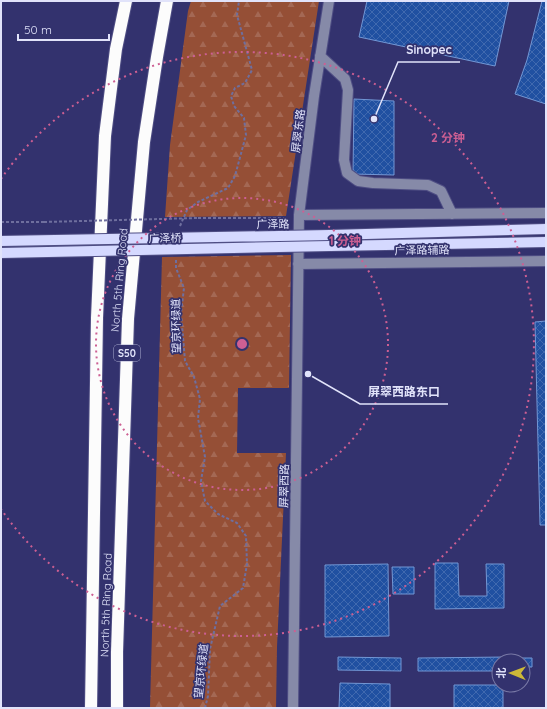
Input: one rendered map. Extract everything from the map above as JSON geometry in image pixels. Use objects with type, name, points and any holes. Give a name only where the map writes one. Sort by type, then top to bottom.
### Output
[{"type":"highway","name":"North 5th Ring Road","points":[[91,708],[97,318],[105,136],[116,49],[126,1]]},
{"type":"highway","name":"North 5th Ring Road","points":[[117,708],[117,652],[128,319],[144,142],[167,1]]},
{"type":"main road","name":"广泽路","points":[[1,241],[330,235],[546,229]]},
{"type":"main road","name":"广泽桥","points":[[1,253],[546,242]]},
{"type":"street","name":"屏翠东路","points":[[298,264],[299,217],[320,56],[329,1]]},
{"type":"street","points":[[320,56],[345,79],[348,90],[344,160],[347,173],[358,181],[428,185],[441,191],[452,214]]},
{"type":"street","points":[[299,217],[546,213]]},
{"type":"street","name":"广泽路辅路","points":[[298,264],[546,260]]},
{"type":"street","name":"屏翠西路","points":[[293,708],[298,264]]},
{"type":"path","points":[[178,232],[187,210],[198,202],[228,188],[235,176],[246,136],[244,118],[234,106],[231,96],[235,88],[246,83],[252,70],[236,15],[239,1]]},
{"type":"path","points":[[1,222],[299,217]]},
{"type":"path","name":"望京环绿道","points":[[175,256],[176,268],[184,288],[181,313],[185,361],[194,377],[200,399],[198,418],[205,457],[201,481],[205,500],[218,514],[237,523],[246,536],[247,564],[243,588],[220,606],[210,649],[208,696],[205,708]]},
{"type":"green space","points":[[191,1],[319,1],[286,216],[165,217],[170,145],[188,11]]},
{"type":"green space","points":[[291,255],[289,388],[238,388],[237,453],[286,453],[277,647],[276,708],[150,708],[162,257]]},
{"type":"building","points":[[367,1],[509,1],[495,66],[359,37]]},
{"type":"building","points":[[542,1],[546,1],[546,104],[515,94],[527,60]]},
{"type":"building","points":[[354,99],[394,101],[394,175],[353,174]]},
{"type":"building","points":[[546,321],[546,525],[540,525],[535,322]]},
{"type":"building","points":[[435,563],[458,563],[459,596],[487,596],[486,564],[504,564],[504,608],[435,609]]},
{"type":"building","points":[[388,564],[389,636],[325,637],[325,565]]},
{"type":"building","points":[[392,567],[414,567],[414,594],[393,594]]},
{"type":"building","points":[[338,657],[401,658],[401,671],[338,670]]},
{"type":"building","points":[[491,657],[491,671],[418,671],[418,658]]},
{"type":"building","points":[[340,683],[390,684],[390,708],[339,708]]},
{"type":"building","points":[[454,685],[491,685],[491,693],[503,693],[503,708],[454,708]]},
{"type":"place","name":"Sinopec","points":[[374,119]]},
{"type":"place","name":"屏翠西路东口","points":[[308,374]]}]
